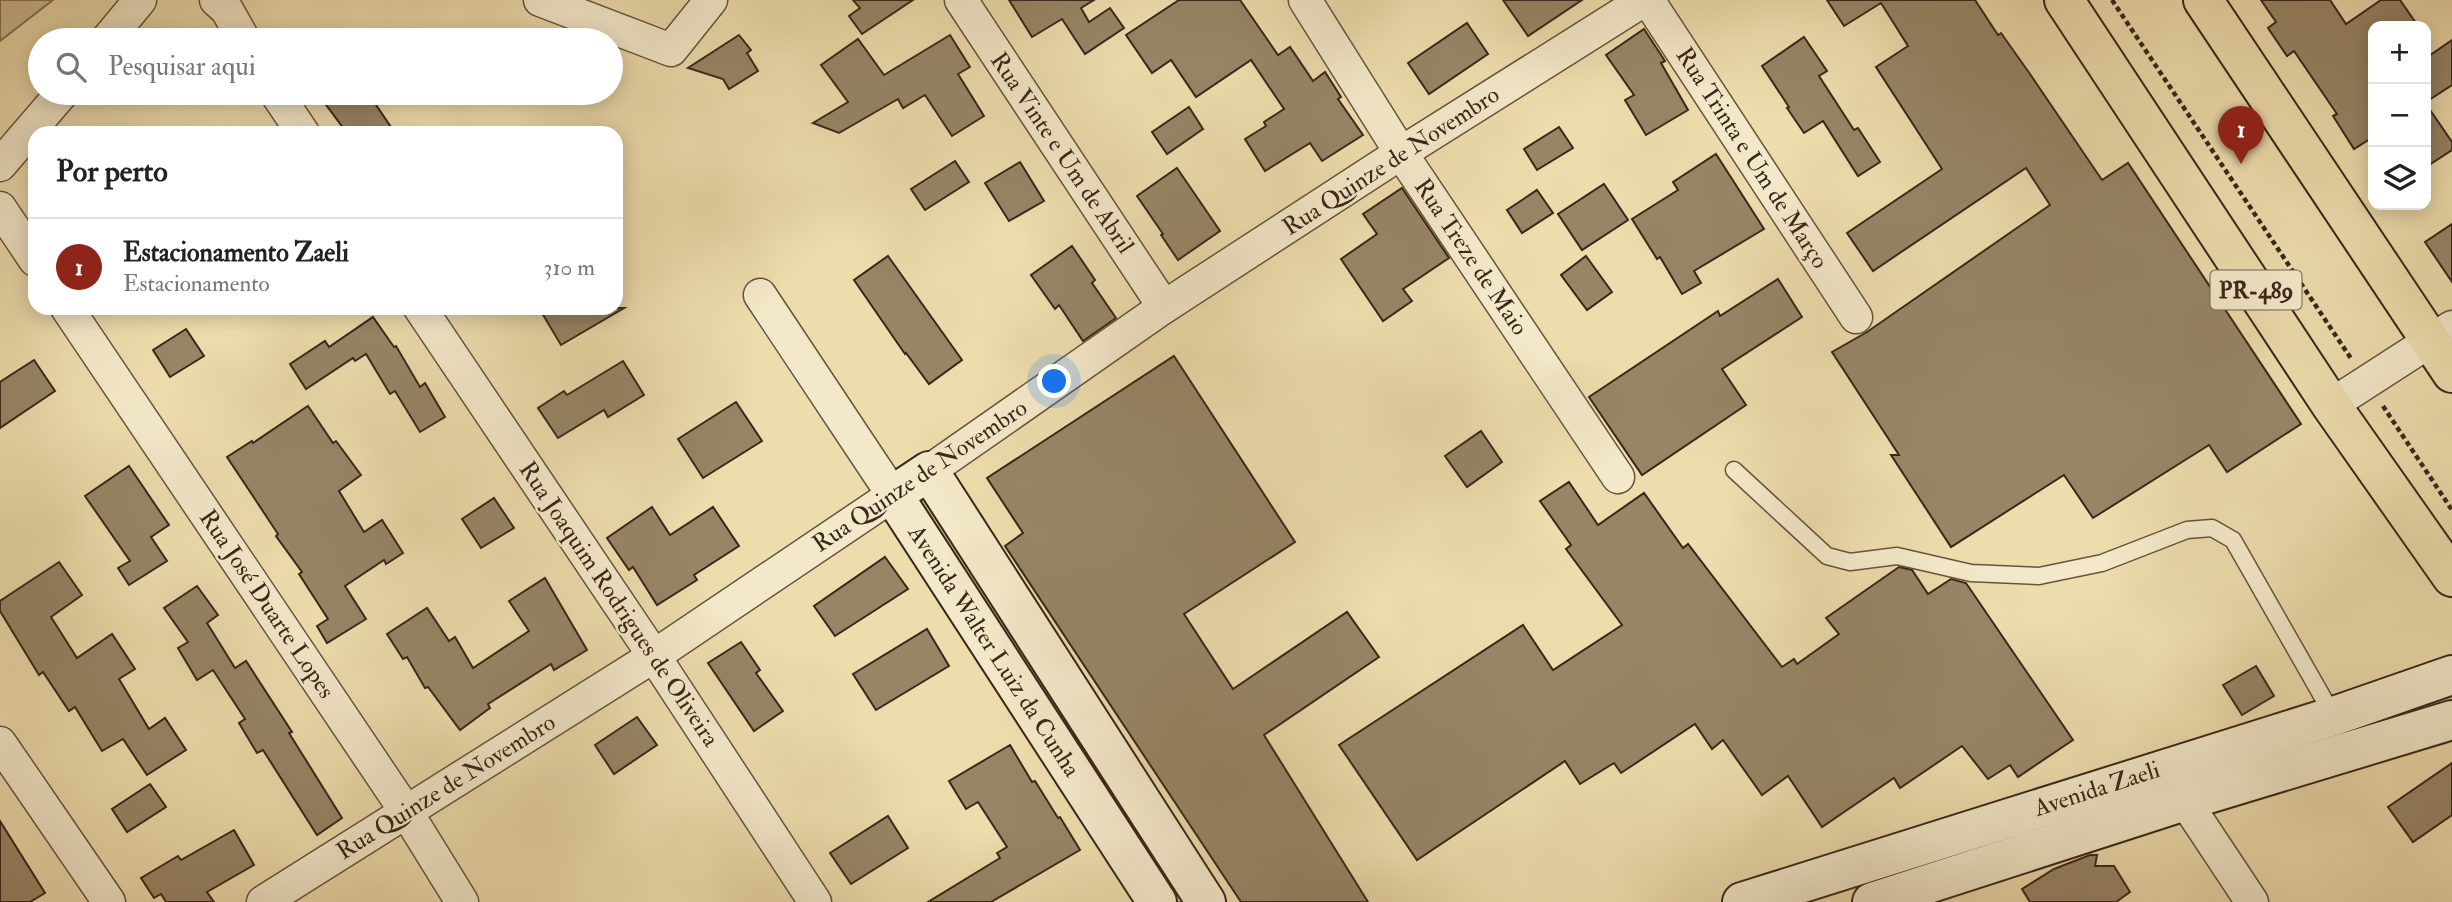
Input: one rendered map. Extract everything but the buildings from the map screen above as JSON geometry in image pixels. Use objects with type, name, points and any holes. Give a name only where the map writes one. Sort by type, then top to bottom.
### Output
[{"type":"main road","name":"PR-489","points":[[2064,0],[2331,405],[2452,577]]},
{"type":"main road","points":[[2203,0],[2442,334],[2452,373]]},
{"type":"street","points":[[117,28],[140,0]]},
{"type":"street","points":[[216,0],[227,10],[237,28]]},
{"type":"street","points":[[540,0],[613,28]]},
{"type":"street","points":[[623,32],[671,50],[711,0]]},
{"type":"street","name":"Rua Vinte e Um de Abril","points":[[961,0],[1164,307]]},
{"type":"street","name":"Rua Treze de Maio","points":[[1305,0],[1401,153],[1618,477]]},
{"type":"street","name":"Rua Quinze de Novembro","points":[[263,902],[654,656],[929,471],[1164,307],[1401,153],[1646,0]]},
{"type":"street","name":"Rua Trinta e Um de Março","points":[[1646,0],[1856,317]]},
{"type":"street","points":[[34,126],[52,105]]},
{"type":"street","points":[[284,105],[298,126]]},
{"type":"street","points":[[0,165],[28,132]]},
{"type":"street","points":[[0,208],[28,250]]},
{"type":"street","name":"Avenida Walter Luiz da Cunha","points":[[760,295],[1157,902]]},
{"type":"street","name":"Rua José Duarte Lopes","points":[[72,315],[407,813],[462,902]]},
{"type":"street","name":"Rua Joaquim Rodrigues de Oliveira","points":[[425,315],[816,902]]},
{"type":"street","points":[[2331,405],[2442,334]]},
{"type":"street","name":"Avenida Walter Luiz da Cunha","points":[[929,471],[1206,902]]},
{"type":"street","name":"Avenida Zaeli","points":[[1889,900],[2185,802],[2341,734],[2452,675]]},
{"type":"street","name":"Avenida Zaeli","points":[[1742,902],[2172,766],[2341,734],[2452,720]]},
{"type":"street","points":[[0,743],[108,902]]},
{"type":"street","points":[[2172,766],[2185,802],[2252,902]]},
{"type":"street","points":[[1881,858],[1889,900]]},
{"type":"lane","points":[[1734,470],[1827,556],[1850,562],[1897,556],[1971,573],[2039,576],[2102,563],[2187,530],[2211,528],[2233,540],[2341,734]]},
{"type":"path","points":[[2112,0],[2452,510]]},
{"type":"shaded area","points":[[0,0],[53,0],[0,41]]},
{"type":"shaded area","points":[[926,493],[1191,902],[1172,902],[914,502]]},
{"type":"place","name":"Estacionamento Zaeli","points":[[2241,164]]}]
